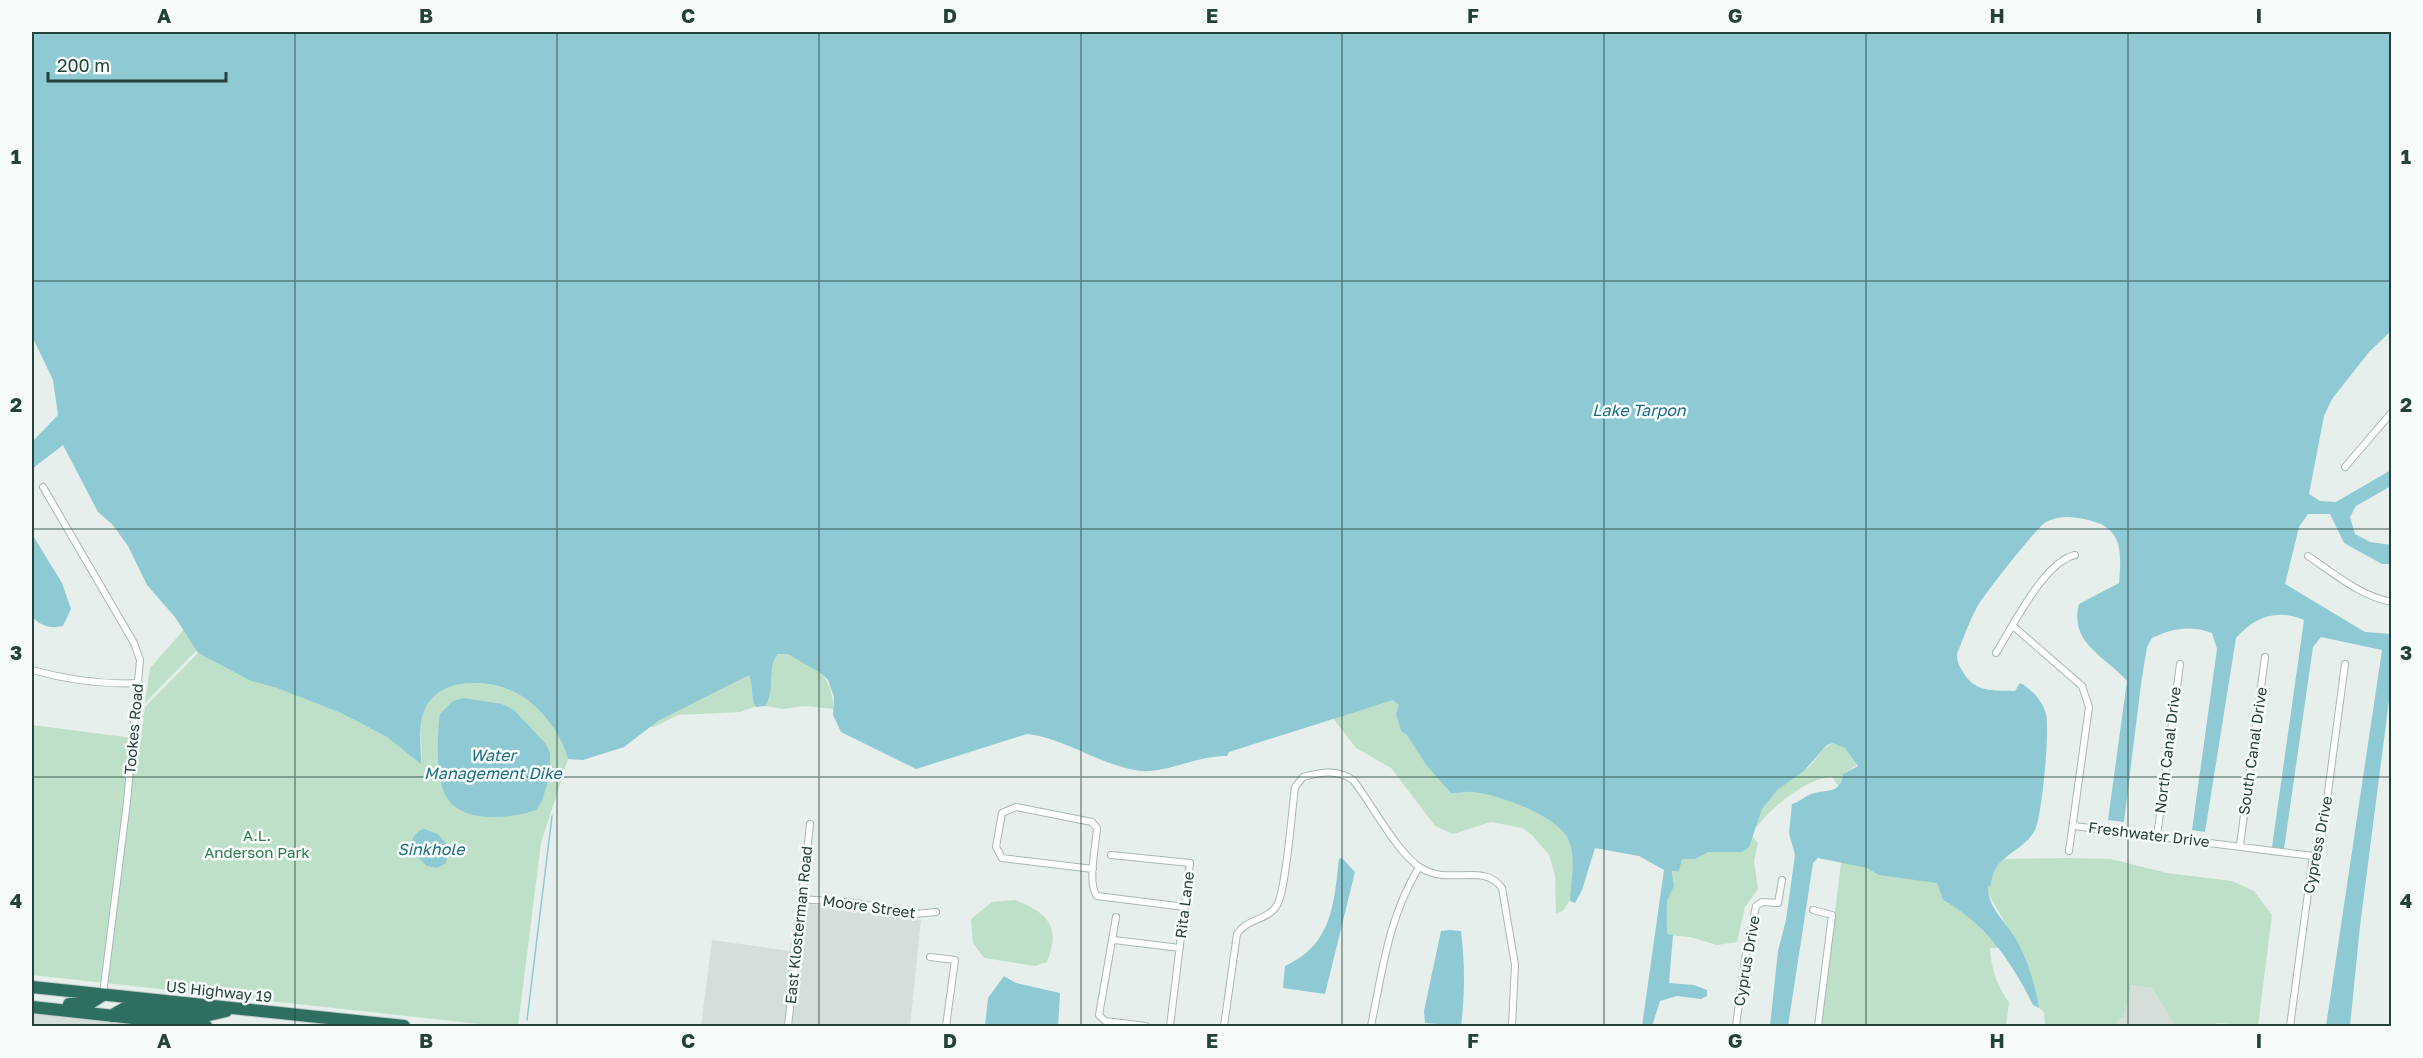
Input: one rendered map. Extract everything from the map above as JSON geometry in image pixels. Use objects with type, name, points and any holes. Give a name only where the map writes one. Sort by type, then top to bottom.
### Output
[{"type":"highway","name":"US Highway 19","points":[[32,987],[238,1009],[336,1023],[404,1026]]},
{"type":"highway","points":[[32,1002],[83,1005],[96,1001],[103,995]]},
{"type":"highway","points":[[32,1007],[206,1026]]},
{"type":"highway","points":[[111,1016],[126,1008],[209,1015],[238,1009]]},
{"type":"street","points":[[2345,467],[2391,412]]},
{"type":"street","name":"Tookes Road","points":[[43,487],[134,643],[140,660],[103,995]]},
{"type":"street","points":[[1996,653],[2041,582],[2067,557],[2075,555]]},
{"type":"street","points":[[2308,556],[2367,595],[2391,602]]},
{"type":"street","name":"Freshwater Drive","points":[[2013,626],[2082,686],[2088,698],[2074,825],[2313,856]]},
{"type":"street","name":"South Canal Drive","points":[[2240,845],[2265,657]]},
{"type":"street","name":"North Canal Drive","points":[[2157,836],[2180,664]]},
{"type":"street","name":"Cypress Drive","points":[[2290,1026],[2313,856],[2319,849],[2323,830],[2345,664]]},
{"type":"street","points":[[32,670],[72,681],[104,684],[139,683]]},
{"type":"street","points":[[1224,1026],[1235,939],[1243,926],[1267,915],[1277,906],[1295,787],[1303,777],[1335,772],[1353,780],[1407,855],[1419,867],[1447,877],[1477,873],[1487,875],[1497,881],[1502,888],[1515,965],[1512,1026]]},
{"type":"street","points":[[1093,869],[1002,858],[996,847],[1002,813],[1016,807],[1092,822],[1097,828],[1093,869],[1091,886],[1097,896],[1185,907]]},
{"type":"street","name":"East Klosterman Road","points":[[788,1026],[810,824]]},
{"type":"street","points":[[2069,851],[2074,825]]},
{"type":"street","name":"Rita Lane","points":[[1111,855],[1190,863],[1172,1026]]},
{"type":"street","points":[[1371,1026],[1392,924],[1401,896],[1419,867]]},
{"type":"street","name":"Cyprus Drive","points":[[1736,1026],[1745,959],[1756,906],[1762,902],[1778,903],[1782,880]]},
{"type":"street","name":"Moore Street","points":[[801,900],[856,903],[915,914],[936,912]]},
{"type":"street","points":[[1813,910],[1832,915],[1818,1026]]},
{"type":"street","points":[[1116,918],[1114,940],[1103,984],[1099,1015],[1102,1019],[1146,1026]]},
{"type":"street","points":[[1114,940],[1180,948]]},
{"type":"street","points":[[930,957],[955,960],[946,1026]]},
{"type":"shaded area","points":[[797,902],[784,1026],[701,1026],[712,940],[790,951]]},
{"type":"shaded area","points":[[804,903],[921,920],[910,1026],[791,1026]]},
{"type":"shaded area","points":[[2130,985],[2152,988],[2175,1026],[2117,1026],[2119,1018],[2124,1017]]},
{"type":"shaded area","points":[[32,1014],[143,1026],[32,1026]]},
{"type":"green space","points":[[188,625],[200,651],[196,651],[145,703],[150,668]]},
{"type":"green space","points":[[774,652],[804,652],[828,685],[833,700],[833,709],[805,706],[782,709],[759,705],[740,712],[678,715],[654,727],[635,727]]},
{"type":"green space","name":"A.L. Anderson Park","points":[[198,653],[251,681],[277,688],[341,713],[387,737],[421,763],[421,728],[425,708],[432,697],[443,689],[470,683],[499,686],[523,697],[545,717],[557,733],[568,759],[541,843],[518,1026],[498,1026],[32,975],[32,725],[141,739],[145,707]]},
{"type":"green space","points":[[1393,700],[1407,711],[1406,715],[1397,714],[1479,782],[1578,825],[1573,895],[1563,911],[1556,913],[1555,875],[1549,855],[1532,835],[1522,828],[1491,822],[1453,834],[1435,826],[1391,768],[1356,748],[1332,717],[1361,705]]},
{"type":"green space","points":[[1833,743],[1843,746],[1858,764],[1843,774],[1839,787],[1832,777],[1810,783],[1776,807],[1751,835],[1758,843],[1754,861],[1758,889],[1745,907],[1737,942],[1717,945],[1690,937],[1667,935],[1667,901],[1674,886],[1671,856],[1804,771],[1825,748]]},
{"type":"green space","points":[[1842,855],[1937,883],[1943,900],[1963,911],[2000,948],[1990,948],[1995,976],[2009,1002],[2006,1026],[1821,1026]]},
{"type":"green space","points":[[2004,859],[2111,859],[2167,873],[2232,881],[2254,891],[2272,915],[2258,1026],[2217,1023],[2213,1026],[2175,1026],[2152,988],[2131,985],[2124,1017],[2119,1018],[2117,1026],[2045,1026],[2044,1012],[2039,1008],[2025,958],[1988,893],[1988,876]]},
{"type":"green space","points":[[1015,900],[1036,910],[1049,923],[1053,939],[1047,962],[1035,966],[984,958],[973,943],[971,919],[992,902]]},
{"type":"water","name":"Lake Tarpon","points":[[32,32],[2391,32],[2391,331],[2369,352],[2332,399],[2324,416],[2309,494],[2320,501],[2336,502],[2391,470],[2391,486],[2356,506],[2350,517],[2355,534],[2370,542],[2391,545],[2391,564],[2382,564],[2344,543],[2330,514],[2308,514],[2299,527],[2285,584],[2365,632],[2391,634],[2391,685],[2360,926],[2350,1026],[2326,1026],[2382,650],[2321,637],[2313,647],[2284,849],[2272,847],[2304,620],[2285,615],[2267,617],[2250,625],[2236,638],[2205,832],[2192,830],[2217,649],[2212,633],[2196,629],[2174,630],[2152,638],[2147,647],[2141,684],[2124,822],[2108,820],[2127,681],[2084,639],[2077,617],[2079,604],[2119,583],[2120,555],[2116,538],[2104,526],[2076,518],[2052,519],[2032,536],[1977,607],[1957,654],[1960,668],[1973,684],[1985,689],[2015,691],[2020,683],[2036,696],[2046,714],[2045,773],[2038,822],[2031,836],[1996,868],[1990,886],[1988,886],[1993,906],[2014,936],[2027,962],[2039,1008],[2033,1005],[2016,974],[1996,945],[1972,920],[1943,900],[1937,883],[1879,875],[1867,868],[1818,858],[1813,863],[1788,1026],[1770,1026],[1778,951],[1786,920],[1795,855],[1789,833],[1792,804],[1809,795],[1839,786],[1843,774],[1858,766],[1845,748],[1833,743],[1827,745],[1804,771],[1777,790],[1762,809],[1749,847],[1742,852],[1708,852],[1695,859],[1682,859],[1679,871],[1672,871],[1674,886],[1667,901],[1667,934],[1673,935],[1669,983],[1694,985],[1707,990],[1707,996],[1701,999],[1677,996],[1660,1001],[1652,1026],[1642,1026],[1664,870],[1639,856],[1595,848],[1582,890],[1575,903],[1570,901],[1572,855],[1564,832],[1542,815],[1512,802],[1473,792],[1451,793],[1427,766],[1407,735],[1401,731],[1396,714],[1399,705],[1393,700],[1229,752],[1227,756],[1206,758],[1151,771],[1112,764],[1055,741],[1027,734],[916,769],[841,732],[833,715],[834,697],[828,680],[788,654],[778,654],[772,666],[770,693],[765,706],[756,707],[749,675],[658,721],[624,747],[583,760],[568,759],[551,725],[538,709],[523,697],[499,686],[470,683],[456,685],[432,698],[425,709],[421,729],[421,764],[387,737],[341,713],[277,688],[251,681],[198,653],[175,617],[147,585],[128,546],[112,524],[98,512],[63,445],[32,469],[32,442],[58,415],[53,380],[32,336]]},
{"type":"water","points":[[32,534],[62,583],[71,609],[63,626],[46,626],[32,617]]},
{"type":"water","name":"Water Management Dike","points":[[463,698],[502,704],[514,710],[545,743],[550,752],[550,774],[542,801],[536,810],[512,816],[485,817],[472,815],[451,803],[441,784],[438,753],[439,722],[440,714],[453,701]]},
{"type":"water","name":"Sinkhole","points":[[424,829],[438,834],[449,847],[446,863],[437,868],[427,866],[412,852],[413,838]]},
{"type":"water","points":[[1342,858],[1355,872],[1325,994],[1283,988],[1285,966],[1313,947],[1328,922],[1339,859]]},
{"type":"water","points":[[1441,931],[1461,931],[1464,979],[1461,1026],[1425,1023],[1424,1011]]},
{"type":"water","points":[[1004,976],[1016,983],[1060,993],[1058,1026],[985,1026],[988,998]]},
{"type":"waterway","points":[[527,1020],[552,816]]}]
